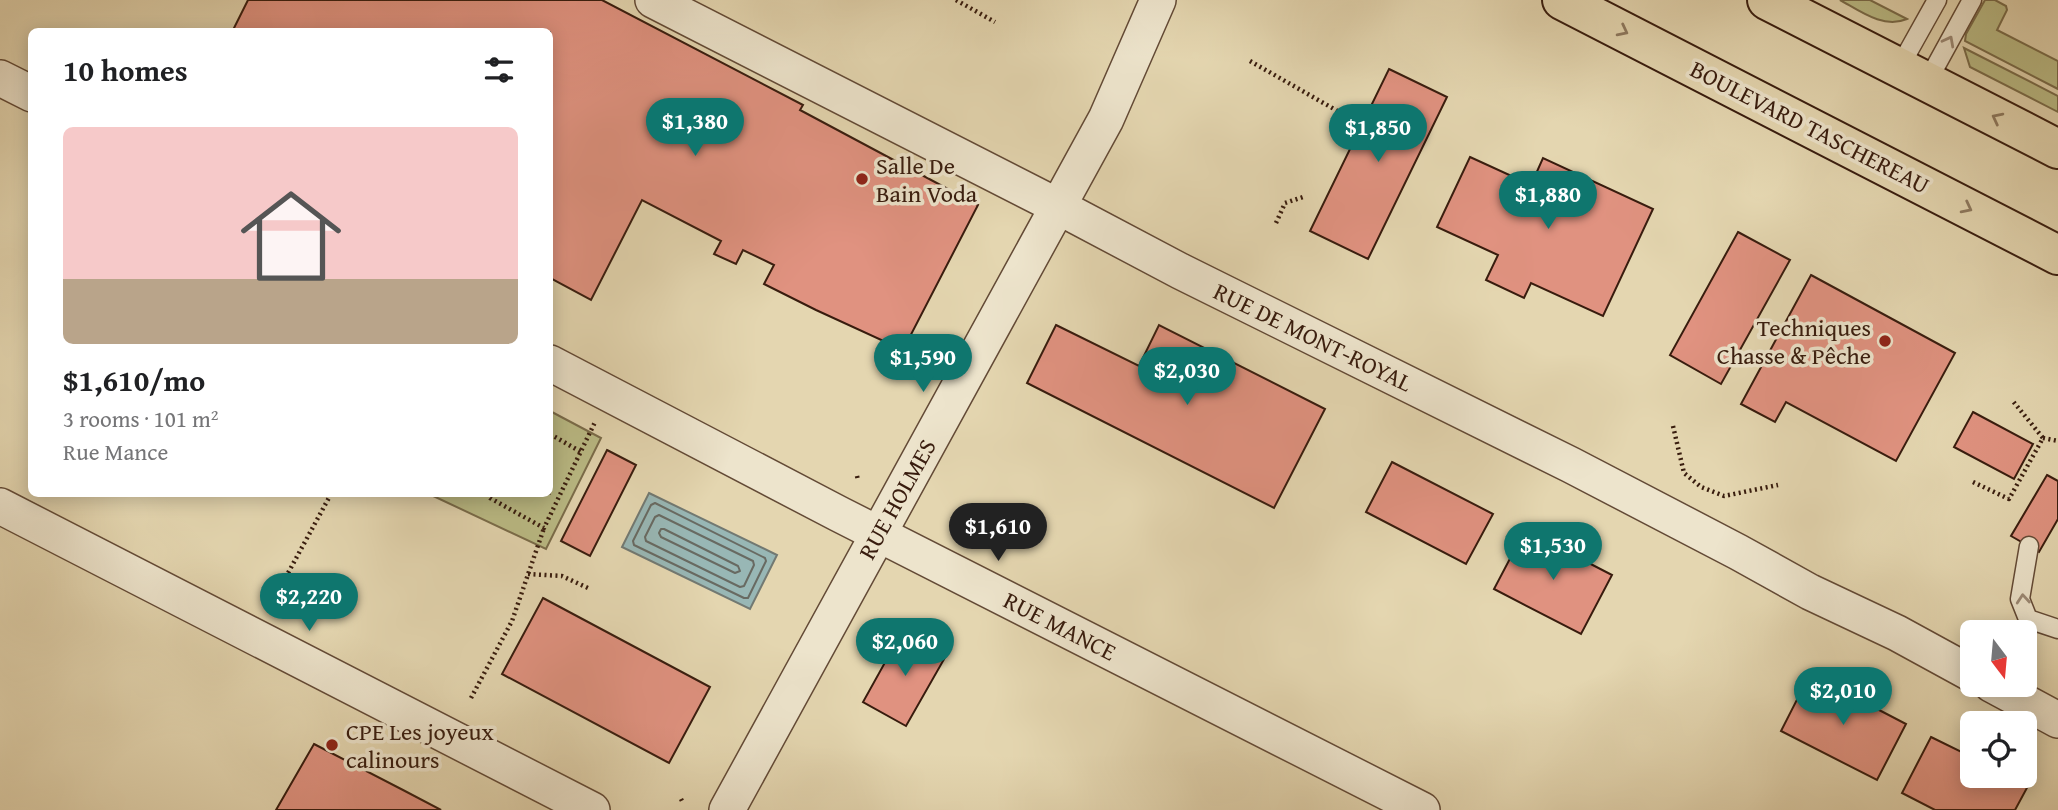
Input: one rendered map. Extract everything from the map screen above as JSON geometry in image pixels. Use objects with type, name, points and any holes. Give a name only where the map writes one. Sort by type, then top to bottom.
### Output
[{"type":"main road","name":"BOULEVARD TASCHEREAU","points":[[1562,0],[2058,255]]},
{"type":"main road","points":[[1767,0],[2058,149]]},
{"type":"street","name":"RUE DE MONT-ROYAL","points":[[653,0],[1180,271],[1571,465],[1810,592],[1960,668]]},
{"type":"street","name":"RUE HOLMES","points":[[727,810],[1106,119],[1158,0]]},
{"type":"street","points":[[0,78],[28,92]]},
{"type":"street","name":"RUE MANCE","points":[[553,365],[878,534],[1422,810]]},
{"type":"street","points":[[0,506],[592,810]]},
{"type":"street","points":[[2015,697],[2058,720]]},
{"type":"lane","points":[[1913,75],[1937,0]]},
{"type":"lane","points":[[1913,75],[1972,0]]},
{"type":"lane","points":[[2029,546],[2020,599],[2028,619],[2058,629]]},
{"type":"path","points":[[956,0],[995,22]]},
{"type":"path","points":[[1250,61],[1362,125]]},
{"type":"path","points":[[1276,223],[1285,203],[1303,197]]},
{"type":"path","points":[[2012,400],[2043,438],[2058,441]]},
{"type":"path","points":[[471,698],[512,621],[544,527],[597,418]]},
{"type":"path","points":[[1673,426],[1684,473],[1701,487],[1724,496],[1778,485]]},
{"type":"path","points":[[553,436],[581,452]]},
{"type":"path","points":[[1973,482],[2009,499],[2043,438]]},
{"type":"path","points":[[275,597],[329,497]]},
{"type":"path","points":[[489,497],[544,527]]},
{"type":"path","points":[[528,574],[562,576],[588,588]]},
{"type":"green space","points":[[1840,0],[1870,0],[1907,19],[1898,22],[1881,20]]},
{"type":"green space","points":[[1985,0],[1995,0],[2006,6],[2007,10],[1997,30],[2058,61],[2058,89],[1965,41],[1966,34]]},
{"type":"green space","points":[[1964,48],[2058,96],[2058,112],[1970,67]]},
{"type":"green space","points":[[553,413],[601,438],[546,549],[435,497],[553,497]]},
{"type":"water","points":[[649,493],[777,555],[750,609],[622,547]]},
{"type":"building","points":[[248,0],[602,0],[803,105],[800,110],[978,205],[903,350],[764,284],[774,265],[743,250],[736,264],[714,254],[721,241],[642,200],[591,300],[553,280],[553,28],[234,28]]},
{"type":"building","points":[[1389,69],[1447,97],[1368,259],[1310,231]]},
{"type":"building","points":[[1470,157],[1531,185],[1543,158],[1653,209],[1603,316],[1531,283],[1524,298],[1486,280],[1498,255],[1437,227]]},
{"type":"building","points":[[1738,232],[1790,260],[1721,384],[1670,355]]},
{"type":"building","points":[[1811,275],[1955,353],[1896,461],[1786,402],[1775,422],[1741,404]]},
{"type":"building","points":[[1056,325],[1139,366],[1159,325],[1325,409],[1274,508],[1027,383]]},
{"type":"building","points":[[1973,412],[2033,444],[2014,479],[1954,447]]},
{"type":"building","points":[[607,450],[636,465],[590,556],[561,541]]},
{"type":"building","points":[[1392,462],[1493,514],[1466,564],[1366,512]]},
{"type":"building","points":[[2047,475],[2058,481],[2058,519],[2039,552],[2011,536]]},
{"type":"building","points":[[1525,530],[1612,575],[1581,634],[1494,589]]},
{"type":"building","points":[[543,598],[710,687],[669,763],[502,674]]},
{"type":"building","points":[[903,630],[947,654],[906,726],[863,702]]},
{"type":"building","points":[[1810,674],[1906,724],[1877,780],[1781,731]]},
{"type":"building","points":[[1931,737],[1960,751],[1960,788],[2027,788],[2015,810],[1935,810],[1902,793]]},
{"type":"building","name":"CPE Les joyeux calinours","points":[[314,744],[403,790],[441,810],[276,810]]},
{"type":"place","name":"Salle De Bain Voda","points":[[862,179]]},
{"type":"place","name":"Techniques Chasse & Pêche","points":[[1885,341]]},
{"type":"place","name":"CPE Les joyeux calinours","points":[[332,745]]}]
